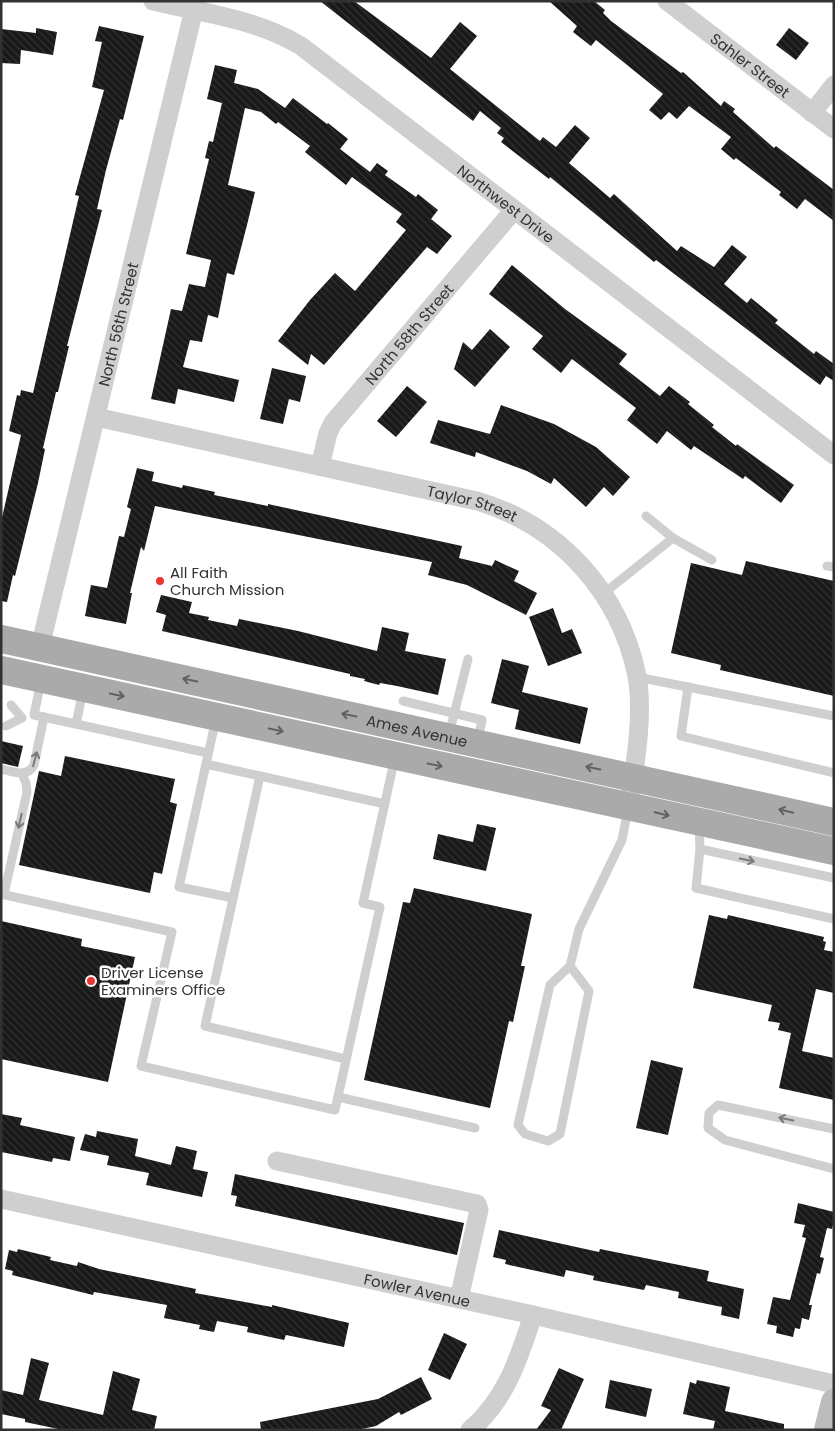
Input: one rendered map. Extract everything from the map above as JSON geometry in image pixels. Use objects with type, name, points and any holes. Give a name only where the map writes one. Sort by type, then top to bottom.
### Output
[{"type":"main road","name":"Ames Avenue","points":[[1,639],[452,725],[477,742],[834,822]]},
{"type":"main road","name":"Ames Avenue","points":[[1,670],[834,851]]},
{"type":"main road","points":[[827,1430],[834,1402]]},
{"type":"street","name":"Northwest Drive","points":[[153,1],[195,6],[283,35],[301,46],[834,455]]},
{"type":"street","name":"Sahler Street","points":[[667,1],[834,129]]},
{"type":"street","name":"North 56th Street","points":[[40,647],[195,6]]},
{"type":"street","points":[[812,113],[834,85]]},
{"type":"street","name":"North 58th Street","points":[[320,466],[328,433],[333,423],[514,210]]},
{"type":"street","name":"Taylor Street","points":[[96,417],[500,507],[521,518],[560,544],[586,570],[614,612],[627,642],[637,678],[638,739],[634,777],[628,807]]},
{"type":"street","points":[[277,1161],[477,1204],[479,1210],[460,1299]]},
{"type":"street","name":"Fowler Avenue","points":[[1,1199],[533,1314],[834,1384]]},
{"type":"street","points":[[470,1430],[488,1412],[510,1380],[533,1314]]},
{"type":"lane","points":[[646,516],[673,538],[712,560]]},
{"type":"lane","points":[[603,594],[673,538]]},
{"type":"lane","points":[[403,701],[452,725],[468,659]]},
{"type":"lane","points":[[637,678],[834,716]]},
{"type":"lane","points":[[34,715],[41,679]]},
{"type":"lane","points":[[688,687],[682,736],[834,773]]},
{"type":"lane","points":[[76,724],[84,688]]},
{"type":"lane","points":[[12,705],[22,718]]},
{"type":"lane","points":[[6,726],[22,718],[34,715],[208,753]]},
{"type":"lane","points":[[9,716],[22,718]]},
{"type":"lane","points":[[1,769],[22,774],[31,771],[34,765],[44,717]]},
{"type":"lane","points":[[216,717],[179,887],[233,898]]},
{"type":"lane","points":[[22,774],[26,782],[27,792],[2,894],[172,932],[142,1066],[335,1110],[380,907],[363,903],[395,756]]},
{"type":"lane","points":[[206,764],[385,804]]},
{"type":"lane","points":[[260,776],[205,1026],[346,1059]]},
{"type":"lane","points":[[570,966],[588,991],[560,1134],[548,1140],[524,1134],[518,1125],[550,985],[570,966],[579,929],[622,840],[628,807]]},
{"type":"lane","points":[[699,823],[700,849],[696,888],[834,919]]},
{"type":"lane","points":[[700,849],[834,878]]},
{"type":"lane","points":[[338,1097],[475,1128]]},
{"type":"lane","points":[[834,1129],[718,1105],[709,1113],[708,1128],[724,1140],[834,1169]]},
{"type":"building","points":[[320,1],[354,1],[431,58],[460,22],[477,36],[450,69],[540,141],[543,137],[556,147],[575,125],[590,138],[569,163],[610,198],[614,194],[677,251],[681,246],[714,267],[732,245],[747,257],[724,284],[747,303],[751,298],[778,320],[775,323],[814,354],[816,351],[834,364],[834,381],[826,376],[820,385],[656,260],[654,262],[550,177],[549,179],[501,142],[504,138],[497,133],[501,128],[480,111],[473,121]]},
{"type":"building","points":[[549,1],[594,1],[605,10],[603,13],[611,21],[681,73],[683,72],[721,106],[724,101],[735,109],[733,112],[774,148],[776,146],[834,190],[834,221],[805,199],[797,209],[779,195],[781,192],[736,158],[734,160],[721,149],[731,137],[689,106],[677,119],[669,112],[661,120],[649,110],[663,94],[596,40],[591,46],[573,32],[577,26]]},
{"type":"building","points":[[99,26],[144,36],[123,120],[120,119],[106,170],[97,209],[102,210],[67,346],[69,346],[58,392],[56,392],[43,448],[45,449],[38,483],[7,602],[1,601],[1,522],[21,435],[9,431],[17,395],[20,396],[21,390],[33,393],[79,196],[75,195],[104,90],[92,87],[102,42],[95,41]]},
{"type":"building","points":[[36,28],[57,32],[53,55],[21,50],[20,64],[1,63],[1,29],[36,33]]},
{"type":"building","points":[[789,28],[809,43],[796,60],[776,45]]},
{"type":"building","points":[[215,65],[237,70],[234,83],[258,89],[285,108],[293,98],[328,123],[348,139],[340,149],[370,172],[377,163],[388,171],[385,175],[416,197],[418,194],[438,210],[431,219],[452,236],[437,254],[427,247],[324,365],[311,354],[308,365],[278,341],[310,300],[335,273],[355,291],[406,230],[396,222],[402,214],[352,177],[346,185],[305,152],[310,146],[261,112],[245,108],[228,185],[255,192],[234,275],[227,273],[218,318],[208,315],[202,342],[190,340],[183,367],[239,380],[234,402],[178,389],[175,404],[151,399],[171,309],[182,311],[189,284],[205,287],[211,260],[186,254],[209,159],[205,158],[209,141],[213,142],[222,103],[207,99]]},
{"type":"building","points":[[512,265],[565,309],[627,354],[619,364],[660,396],[669,386],[690,402],[688,404],[714,425],[712,427],[736,446],[737,444],[794,485],[781,503],[745,476],[743,479],[694,446],[691,450],[667,431],[657,444],[627,420],[636,408],[572,359],[561,373],[532,349],[543,336],[489,294]]},
{"type":"building","points":[[490,329],[510,347],[475,387],[454,369],[463,342],[472,350]]},
{"type":"building","points":[[272,368],[306,376],[300,402],[289,399],[283,424],[260,419]]},
{"type":"building","points":[[407,386],[427,402],[396,437],[377,421]]},
{"type":"building","points":[[501,405],[554,424],[596,447],[630,477],[613,496],[604,487],[586,507],[554,478],[551,484],[527,471],[476,452],[475,457],[430,443],[438,420],[490,434]]},
{"type":"building","points":[[137,468],[154,472],[152,481],[182,488],[183,485],[215,492],[214,495],[268,506],[268,504],[462,546],[459,558],[492,566],[495,560],[519,571],[514,581],[537,593],[526,615],[467,585],[428,575],[432,562],[155,506],[144,551],[141,547],[130,593],[132,593],[126,624],[85,616],[91,585],[107,588],[119,536],[124,537],[131,509],[127,507]]},
{"type":"building","points":[[746,561],[834,581],[834,696],[720,670],[721,665],[671,653],[691,563],[742,575]]},
{"type":"building","points":[[161,595],[192,602],[189,613],[209,617],[208,620],[237,626],[239,619],[298,631],[377,651],[382,627],[409,633],[405,651],[446,659],[438,695],[380,683],[379,685],[364,681],[365,679],[350,676],[350,674],[162,631],[166,615],[156,612]]},
{"type":"building","points":[[553,608],[562,633],[572,629],[582,653],[548,666],[529,617]]},
{"type":"building","points":[[502,659],[529,666],[522,692],[588,708],[580,744],[515,729],[519,710],[491,703]]},
{"type":"building","points":[[1,741],[23,746],[18,767],[1,763]]},
{"type":"building","points":[[65,756],[175,779],[170,802],[177,804],[162,874],[154,872],[150,893],[19,865],[39,771],[61,776]]},
{"type":"building","points":[[477,824],[496,828],[486,871],[433,859],[438,834],[473,842]]},
{"type":"building","points":[[414,888],[532,914],[521,966],[525,966],[513,1022],[509,1021],[490,1108],[364,1080],[403,902],[410,903]]},
{"type":"building","points":[[709,915],[727,919],[728,915],[824,937],[823,941],[826,942],[824,950],[834,952],[834,993],[816,989],[802,1051],[834,1058],[834,1100],[779,1088],[791,1033],[778,1030],[780,1023],[768,1021],[772,1005],[693,988]]},
{"type":"building","points":[[1,921],[82,939],[81,946],[135,957],[108,1082],[1,1059]]},
{"type":"building","points":[[651,1060],[683,1068],[668,1135],[636,1128]]},
{"type":"building","points":[[1,1114],[22,1118],[20,1125],[75,1137],[70,1161],[53,1158],[52,1162],[1,1152]]},
{"type":"building","points":[[97,1131],[138,1139],[135,1156],[171,1165],[176,1146],[197,1151],[193,1169],[208,1172],[202,1197],[146,1185],[149,1173],[107,1165],[109,1156],[80,1150],[85,1134],[96,1137]]},
{"type":"building","points":[[235,1174],[464,1223],[457,1255],[235,1206],[237,1196],[231,1195]]},
{"type":"building","points":[[798,1203],[834,1212],[834,1220],[832,1229],[827,1228],[820,1257],[824,1258],[820,1274],[817,1273],[809,1305],[812,1305],[809,1320],[802,1318],[800,1329],[795,1328],[793,1337],[776,1333],[777,1326],[767,1324],[773,1297],[790,1300],[806,1238],[802,1237],[805,1225],[794,1223]]},
{"type":"building","points":[[499,1230],[599,1252],[600,1249],[709,1271],[707,1281],[744,1289],[739,1319],[721,1315],[722,1307],[678,1298],[679,1292],[646,1285],[644,1290],[593,1280],[594,1276],[566,1270],[564,1277],[505,1264],[506,1260],[493,1257]]},
{"type":"building","points":[[18,1249],[51,1257],[50,1260],[77,1266],[78,1262],[99,1269],[196,1289],[195,1293],[272,1307],[272,1305],[349,1323],[344,1347],[286,1335],[284,1340],[247,1332],[248,1327],[217,1321],[214,1332],[199,1329],[200,1325],[164,1318],[167,1305],[94,1292],[93,1295],[12,1275],[13,1271],[5,1269],[9,1250],[17,1252]]},
{"type":"building","points":[[444,1333],[467,1344],[450,1380],[428,1370]]},
{"type":"building","points":[[31,1358],[49,1363],[39,1400],[103,1415],[113,1371],[140,1379],[132,1410],[157,1416],[154,1430],[63,1430],[25,1422],[25,1419],[1,1414],[1,1390],[23,1395]]},
{"type":"building","points":[[559,1368],[584,1379],[561,1430],[536,1430],[551,1410],[541,1406]]},
{"type":"building","points":[[421,1377],[432,1399],[401,1415],[399,1412],[376,1426],[357,1430],[261,1430],[260,1422],[378,1399]]},
{"type":"building","points":[[610,1380],[652,1389],[646,1417],[605,1408]]},
{"type":"building","points":[[697,1380],[730,1387],[725,1411],[784,1424],[784,1430],[713,1430],[715,1421],[683,1414],[690,1382],[696,1384]]},
{"type":"place","name":"All Faith Church Mission","points":[[160,581]]},
{"type":"place","name":"Driver License Examiners Office","points":[[91,981]]}]
